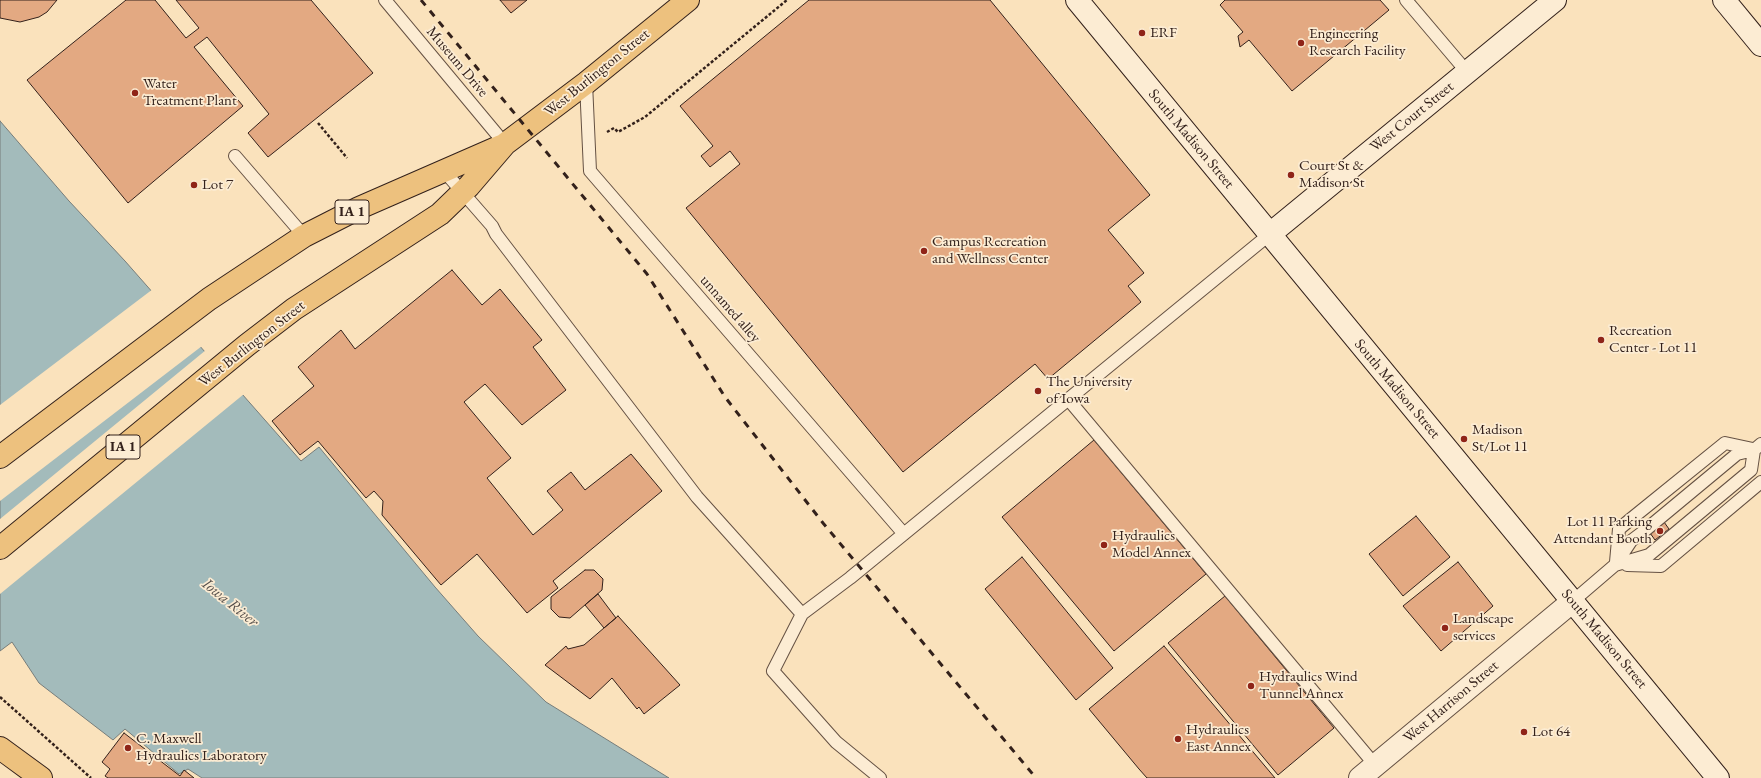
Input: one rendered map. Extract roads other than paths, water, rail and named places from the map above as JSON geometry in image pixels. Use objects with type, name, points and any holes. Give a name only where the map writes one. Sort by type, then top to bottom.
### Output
[{"type":"main road","name":"West Burlington Street","points":[[0,548],[247,345],[329,285],[440,214],[505,144],[586,83],[688,0]]},
{"type":"main road","name":"West Burlington Street","points":[[0,458],[209,299],[304,236],[359,208],[505,144]]},
{"type":"main road","points":[[0,748],[41,778]]},
{"type":"street","name":"South Madison Street","points":[[1077,0],[1718,778]]},
{"type":"street","name":"West Court Street","points":[[1270,234],[1555,0]]},
{"type":"street","points":[[1724,0],[1761,45]]},
{"type":"street","name":"West Harrison Street","points":[[1367,772],[1573,601]]},
{"type":"lane","name":"Museum Drive","points":[[385,0],[505,144]]},
{"type":"lane","points":[[1406,0],[1467,72]]},
{"type":"lane","name":"unnamed alley","points":[[586,83],[590,171],[904,534]]},
{"type":"lane","points":[[235,156],[304,236]]},
{"type":"lane","points":[[444,170],[492,226],[496,234],[697,497],[802,614]]},
{"type":"lane","points":[[880,778],[836,742],[773,671],[802,614],[850,578],[1270,234]]},
{"type":"lane","points":[[1068,399],[1367,772]]},
{"type":"lane","points":[[1761,477],[1757,447],[1725,443],[1620,529],[1615,565],[1660,566],[1761,482]]},
{"type":"lane","name":"West Harrison Street","points":[[1615,565],[1649,555],[1750,470],[1757,447]]},
{"type":"lane","name":"West Harrison Street","points":[[1573,601],[1615,565],[1631,541],[1737,454],[1757,447]]},
{"type":"water","name":"Iowa River","points":[[0,121],[69,201],[125,261],[301,461],[319,447],[435,587],[478,636],[546,702],[669,778],[202,778],[188,769],[179,774],[125,729],[113,740],[39,683],[12,642],[0,651]]},
{"type":"railway","points":[[421,0],[647,274],[725,397],[823,523],[1036,778]]},
{"type":"place","name":"ERF","points":[[1142,33]]},
{"type":"place","name":"Engineering Research Facility","points":[[1301,43]]},
{"type":"place","name":"Water Treatment Plant","points":[[135,93]]},
{"type":"place","name":"Court St & Madison St","points":[[1291,175]]},
{"type":"place","name":"Lot 7","points":[[194,185]]},
{"type":"place","name":"Campus Recreation and Wellness Center","points":[[924,251]]},
{"type":"place","name":"Recreation Center - Lot 11","points":[[1601,340]]},
{"type":"place","name":"The University of Iowa","points":[[1038,391]]},
{"type":"place","name":"Madison St/Lot 11","points":[[1464,439]]},
{"type":"place","name":"Lot 11 Parking Attendant Booth","points":[[1660,531]]},
{"type":"place","name":"Hydraulics Model Annex","points":[[1104,545]]},
{"type":"place","name":"Landscape services","points":[[1445,628]]},
{"type":"place","name":"Hydraulics Wind Tunnel Annex","points":[[1251,686]]},
{"type":"place","name":"Lot 64","points":[[1524,732]]},
{"type":"place","name":"Hydraulics East Annex","points":[[1178,739]]},
{"type":"place","name":"C. Maxwell Hydraulics Laboratory","points":[[128,748]]}]
